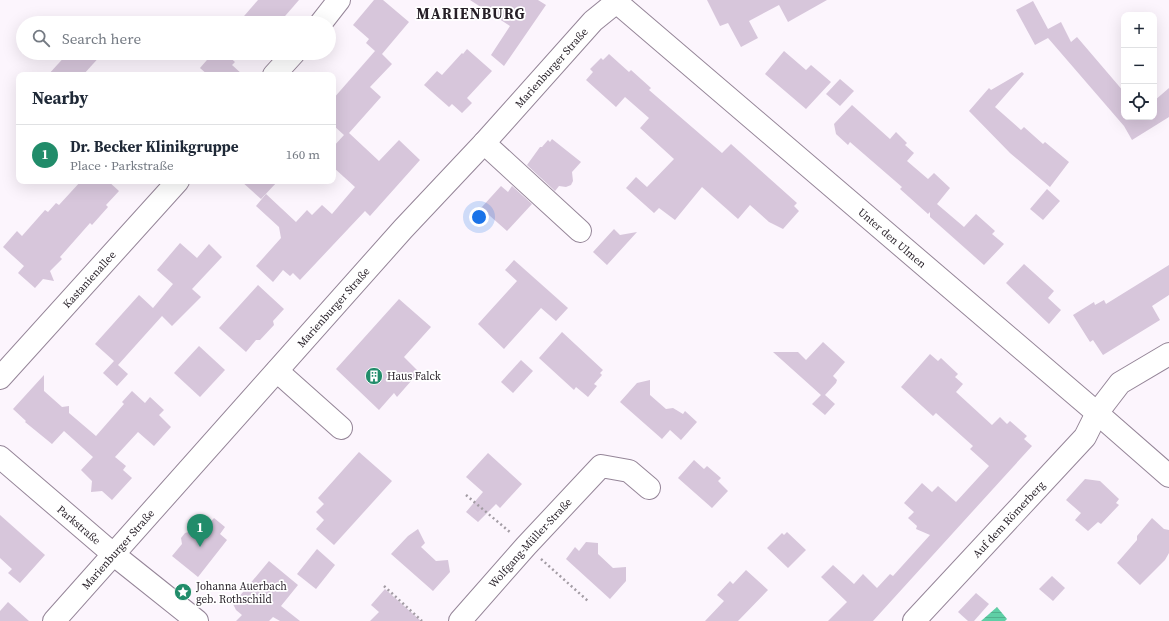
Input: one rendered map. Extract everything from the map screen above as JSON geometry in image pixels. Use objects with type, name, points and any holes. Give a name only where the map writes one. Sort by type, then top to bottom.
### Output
[{"type":"street","points":[[327,16],[340,0]]},
{"type":"street","name":"Marienburger Straße","points":[[54,621],[403,230],[484,143],[593,21],[617,0]]},
{"type":"street","name":"Unter den Ulmen","points":[[617,0],[1097,412],[1169,476]]},
{"type":"street","points":[[277,72],[288,60]]},
{"type":"street","points":[[484,143],[580,231]]},
{"type":"street","name":"Kastanienallee","points":[[0,378],[175,184]]},
{"type":"street","name":"Auf dem Römerberg","points":[[914,621],[1085,437],[1097,412],[1120,384],[1169,354]]},
{"type":"street","points":[[277,371],[341,428]]},
{"type":"street","name":"Parkstraße","points":[[0,456],[113,554],[197,621]]},
{"type":"street","name":"Wolfgang-Müller-Straße","points":[[460,621],[526,546],[601,466],[629,471],[649,488]]},
{"type":"path","points":[[466,494],[588,601]]},
{"type":"path","points":[[384,586],[422,621]]},
{"type":"shaded area","points":[[997,607],[1007,619],[1005,621],[981,621]]},
{"type":"building","points":[[258,0],[299,0],[285,16],[244,16]]},
{"type":"building","points":[[374,0],[383,0],[409,22],[382,54],[392,64],[370,87],[381,97],[349,133],[379,161],[399,140],[420,160],[370,216],[365,211],[300,280],[293,273],[290,276],[283,270],[273,282],[256,266],[281,238],[279,227],[256,206],[266,194],[296,222],[307,210],[312,215],[322,205],[332,214],[355,187],[336,170],[336,144],[344,135],[336,128],[336,96],[375,51],[366,43],[369,39],[353,25]]},
{"type":"building","points":[[470,0],[538,0],[546,5],[504,66],[491,55],[510,26]]},
{"type":"building","points":[[707,0],[827,0],[788,22],[779,5],[749,21],[758,38],[741,47],[728,23],[720,26]]},
{"type":"building","points":[[1033,1],[1048,29],[1061,22],[1071,42],[1077,37],[1121,88],[1121,120],[1157,120],[1157,98],[1169,88],[1169,117],[1132,140],[1124,126],[1048,38],[1035,45],[1016,10]]},
{"type":"building","points":[[467,49],[492,71],[467,98],[472,103],[462,113],[452,104],[449,107],[424,85],[437,71],[442,75]]},
{"type":"building","points":[[784,51],[806,70],[811,65],[831,82],[806,109],[765,74]]},
{"type":"building","points":[[609,54],[629,72],[631,70],[651,88],[649,90],[722,153],[731,144],[797,203],[794,206],[799,211],[783,229],[769,222],[750,205],[738,219],[702,187],[675,220],[659,208],[654,213],[626,188],[636,177],[647,187],[674,159],[640,128],[649,118],[625,97],[616,107],[586,80],[593,72],[590,69],[601,58],[603,60]]},
{"type":"building","points":[[62,60],[97,60],[86,72],[51,72]]},
{"type":"building","points":[[207,60],[233,60],[235,62],[232,65],[240,72],[205,72],[200,68]]},
{"type":"building","points":[[1022,72],[1024,74],[995,107],[1021,130],[1024,127],[1043,144],[1045,142],[1069,162],[1050,187],[1010,153],[969,111],[989,88],[991,90]]},
{"type":"building","points":[[840,79],[854,91],[840,106],[826,94]]},
{"type":"building","points":[[852,105],[890,139],[896,132],[907,143],[905,145],[914,153],[907,161],[928,179],[934,173],[950,188],[937,204],[964,227],[976,214],[995,231],[992,234],[1004,244],[984,265],[930,217],[930,212],[928,214],[900,189],[902,187],[850,142],[848,145],[836,134],[834,124]]},
{"type":"building","points":[[552,139],[581,162],[572,172],[573,181],[571,185],[566,187],[559,186],[555,191],[527,165],[540,147],[542,147],[548,140],[550,142]]},
{"type":"building","points":[[78,184],[111,184],[119,191],[106,205],[108,207],[92,225],[90,223],[60,257],[62,259],[50,271],[54,281],[43,279],[35,288],[18,273],[24,266],[3,247],[17,231],[22,236],[45,210],[48,212],[56,203],[59,205]]},
{"type":"building","points":[[244,184],[275,184],[261,199]]},
{"type":"building","points":[[501,186],[508,192],[512,186],[532,204],[507,231],[481,208]]},
{"type":"building","points":[[1047,189],[1060,201],[1043,220],[1030,209]]},
{"type":"building","points":[[614,229],[620,235],[637,232],[607,265],[593,252]]},
{"type":"building","points":[[180,243],[197,258],[209,244],[222,257],[192,289],[201,297],[172,326],[162,316],[118,365],[128,374],[117,386],[103,373],[114,361],[95,344],[139,295],[153,308],[173,284],[157,270]]},
{"type":"building","points":[[514,260],[568,308],[556,321],[541,308],[504,349],[478,324],[517,281],[505,270]]},
{"type":"building","points":[[1024,264],[1054,291],[1048,298],[1061,310],[1049,324],[1006,283]]},
{"type":"building","points":[[1169,265],[1169,295],[1152,306],[1160,320],[1103,355],[1093,340],[1090,342],[1073,315],[1094,302],[1095,305],[1104,300],[1106,304]]},
{"type":"building","points":[[258,285],[284,309],[273,321],[274,325],[260,340],[256,340],[246,352],[219,328]]},
{"type":"building","points":[[399,299],[431,327],[404,357],[419,372],[397,397],[394,393],[379,410],[336,369]]},
{"type":"building","points":[[562,332],[603,370],[600,373],[602,375],[594,384],[597,386],[588,397],[576,387],[574,390],[539,358]]},
{"type":"building","points":[[823,342],[845,362],[833,376],[837,380],[836,383],[825,395],[835,404],[825,415],[812,404],[821,395],[773,352],[798,352],[806,360]]},
{"type":"building","points":[[199,346],[225,370],[200,397],[174,373]]},
{"type":"building","points":[[930,354],[938,361],[941,358],[958,374],[955,377],[963,384],[956,392],[992,425],[1000,417],[1007,424],[1010,421],[1027,436],[1024,439],[1032,446],[873,621],[828,621],[847,602],[821,577],[833,565],[854,584],[863,574],[877,588],[890,574],[893,576],[930,535],[916,529],[917,526],[908,518],[914,512],[904,503],[922,483],[932,492],[938,486],[956,502],[989,466],[970,449],[973,446],[936,413],[933,416],[901,387]]},
{"type":"building","points":[[521,360],[533,371],[513,393],[501,382]]},
{"type":"building","points":[[44,375],[44,391],[62,407],[69,406],[69,413],[96,436],[124,404],[122,402],[132,391],[145,403],[150,397],[164,410],[159,415],[171,427],[154,446],[138,432],[115,457],[126,466],[123,470],[132,478],[112,500],[102,491],[91,492],[92,481],[81,470],[93,457],[64,431],[52,444],[25,422],[26,421],[13,409]]},
{"type":"building","points":[[650,380],[650,395],[666,409],[673,408],[683,414],[685,411],[697,422],[681,440],[670,430],[662,439],[620,402],[637,383]]},
{"type":"building","points":[[359,452],[392,481],[334,545],[316,529],[324,520],[316,512],[324,504],[318,498]]},
{"type":"building","points":[[488,453],[522,484],[500,508],[496,504],[478,522],[466,512],[483,492],[466,477]]},
{"type":"building","points":[[694,460],[704,469],[707,466],[721,478],[718,481],[728,491],[712,508],[678,478]]},
{"type":"building","points":[[1085,479],[1100,481],[1119,499],[1116,503],[1119,505],[1101,524],[1098,522],[1088,531],[1075,520],[1081,513],[1066,500]]},
{"type":"building","points":[[0,515],[45,555],[20,583],[8,573],[12,569],[0,558]]},
{"type":"building","points":[[214,518],[225,527],[220,534],[227,540],[198,577],[172,556],[182,544],[181,538],[185,533],[192,531],[201,519],[208,525]]},
{"type":"building","points":[[1152,518],[1164,529],[1169,530],[1169,553],[1165,560],[1140,585],[1117,563],[1137,540],[1137,536]]},
{"type":"building","points":[[418,529],[425,543],[421,547],[436,561],[448,560],[450,572],[433,591],[391,554],[408,536]]},
{"type":"building","points":[[787,532],[806,550],[788,568],[767,548],[782,533],[784,535]]},
{"type":"building","points":[[586,542],[598,543],[598,554],[613,568],[626,567],[626,581],[610,599],[566,559],[575,547],[579,551]]},
{"type":"building","points":[[317,549],[335,565],[316,589],[297,574]]},
{"type":"building","points":[[269,561],[298,585],[281,606],[300,621],[280,621],[273,617],[269,621],[236,621],[242,615],[236,610],[233,604]]},
{"type":"building","points":[[746,570],[768,590],[738,621],[705,621],[724,601],[717,595],[730,581],[733,584]]},
{"type":"building","points":[[1052,576],[1065,588],[1053,601],[1039,589]]},
{"type":"building","points":[[385,589],[421,621],[370,621],[379,612],[371,605]]},
{"type":"building","points":[[976,593],[989,604],[974,621],[968,621],[958,612]]},
{"type":"building","points":[[8,602],[29,621],[0,621],[0,611]]},
{"type":"place","name":"Haus Falck","points":[[374,376]]},
{"type":"place","name":"Dr. Becker Klinikgruppe","points":[[200,547]]},
{"type":"place","name":"Johanna Auerbach geb. Rothschild","points":[[183,592]]},
{"type":"district","name":"MARIENBURG","points":[[471,13]]}]
